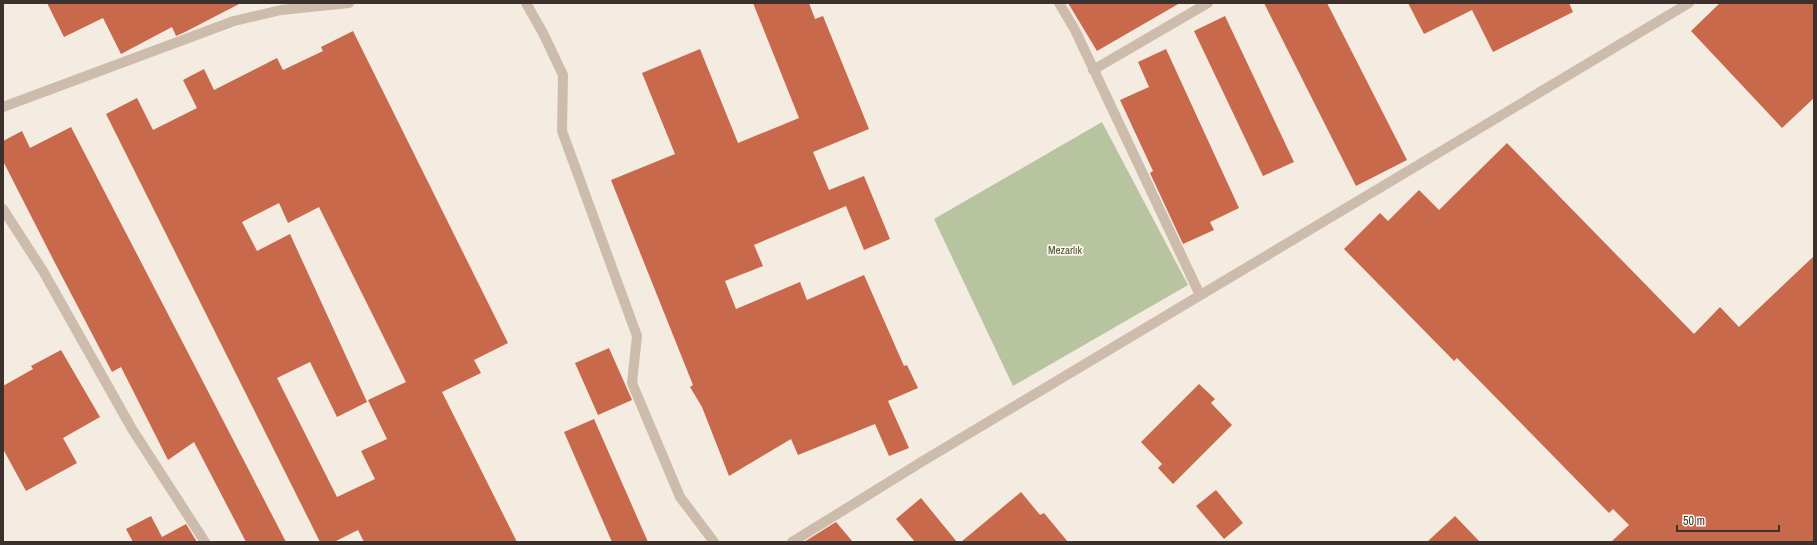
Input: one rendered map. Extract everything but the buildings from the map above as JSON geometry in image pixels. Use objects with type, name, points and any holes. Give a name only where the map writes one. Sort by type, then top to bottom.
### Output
[{"type":"street","points":[[3,107],[234,21],[281,10],[349,3]]},
{"type":"street","points":[[526,3],[543,33],[563,75],[562,132],[638,336],[632,383],[680,497],[714,542]]},
{"type":"street","points":[[1059,3],[1075,30],[1200,295]]},
{"type":"street","points":[[1093,70],[1208,3]]},
{"type":"street","points":[[792,542],[923,460],[1689,3]]},
{"type":"street","points":[[3,209],[43,271],[132,429],[206,542]]},
{"type":"green space","name":"Mezarlık","points":[[1102,122],[1188,285],[1013,386],[934,219]]}]
